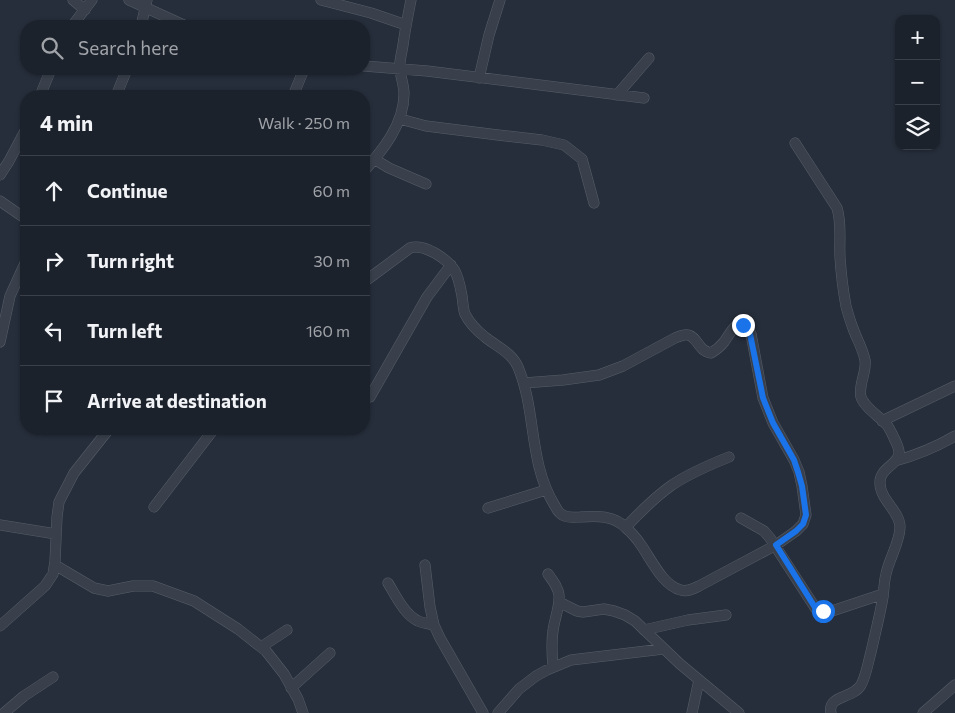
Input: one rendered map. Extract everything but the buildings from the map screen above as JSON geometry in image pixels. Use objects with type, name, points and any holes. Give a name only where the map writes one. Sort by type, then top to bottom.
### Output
[{"type":"street","points":[[73,0],[85,10]]},
{"type":"street","points":[[77,20],[92,0]]},
{"type":"street","points":[[129,0],[146,4],[175,20]]},
{"type":"street","points":[[324,0],[406,25]]},
{"type":"street","points":[[370,164],[386,143],[400,119],[404,92],[400,69],[410,0]]},
{"type":"street","points":[[479,78],[489,35],[500,0]]},
{"type":"street","points":[[142,20],[146,4]]},
{"type":"street","points":[[617,95],[650,58]]},
{"type":"street","points":[[370,66],[427,71],[644,98]]},
{"type":"street","points":[[42,90],[49,75]]},
{"type":"street","points":[[118,90],[125,75]]},
{"type":"street","points":[[295,90],[302,75]]},
{"type":"street","points":[[400,119],[426,126],[542,140],[564,145],[582,159],[594,203]]},
{"type":"street","points":[[0,174],[10,161],[20,141]]},
{"type":"street","points":[[795,143],[838,208],[840,218],[840,257],[846,305],[853,330],[866,361],[861,398],[888,426],[899,452],[896,461],[880,477],[880,485],[885,498],[899,519],[900,527],[886,575],[869,660],[862,684],[851,694],[834,700],[831,704],[831,713]]},
{"type":"street","points":[[374,160],[426,184]]},
{"type":"street","points":[[0,201],[20,215]]},
{"type":"street","points":[[370,278],[414,246],[430,250],[452,265],[457,275],[464,312],[472,325],[506,352],[517,365],[529,404],[533,439],[540,472],[546,490],[555,507],[560,514],[566,517],[600,516],[617,520],[626,527],[663,577],[672,586],[681,590],[690,590],[699,586],[776,545],[803,524],[806,515],[802,486],[794,460],[773,423],[763,398],[747,327],[738,324],[734,326],[720,347],[711,352],[704,351],[694,338],[682,335],[623,366],[599,375],[524,383]]},
{"type":"street","points":[[370,397],[427,298],[452,265]]},
{"type":"street","points":[[0,342],[10,296],[20,274]]},
{"type":"street","points":[[882,421],[955,386]]},
{"type":"street","points":[[0,626],[44,586],[53,574],[59,502],[74,473],[104,435]]},
{"type":"street","points":[[154,507],[209,435]]},
{"type":"street","points":[[896,461],[920,454],[955,436]]},
{"type":"street","points":[[626,527],[672,485],[728,456]]},
{"type":"street","points":[[488,508],[546,490]]},
{"type":"street","points":[[741,518],[764,531],[776,545],[816,609],[829,612],[883,594]]},
{"type":"street","points":[[0,525],[56,534]]},
{"type":"street","points":[[425,564],[434,625],[483,713]]},
{"type":"street","points":[[55,565],[94,588],[108,591],[133,586],[153,586],[194,601],[238,629],[266,651],[284,674],[298,699],[303,713]]},
{"type":"street","points":[[548,574],[559,594],[553,632],[553,667]]},
{"type":"street","points":[[388,583],[410,616],[434,625]]},
{"type":"street","points":[[559,602],[578,611],[614,611],[630,618],[680,664],[739,713]]},
{"type":"street","points":[[644,630],[688,620],[726,615]]},
{"type":"street","points":[[261,646],[287,630]]},
{"type":"street","points":[[498,713],[520,689],[536,676],[553,667],[571,660],[663,648]]},
{"type":"street","points":[[292,688],[330,653]]},
{"type":"street","points":[[4,713],[24,696],[53,677]]},
{"type":"street","points":[[692,713],[699,680]]},
{"type":"street","points":[[923,713],[953,691]]},
{"type":"route","points":[[743,325],[747,327],[750,334],[763,398],[773,423],[794,460],[802,486],[806,515],[803,524],[776,545],[816,609],[823,611]]}]
